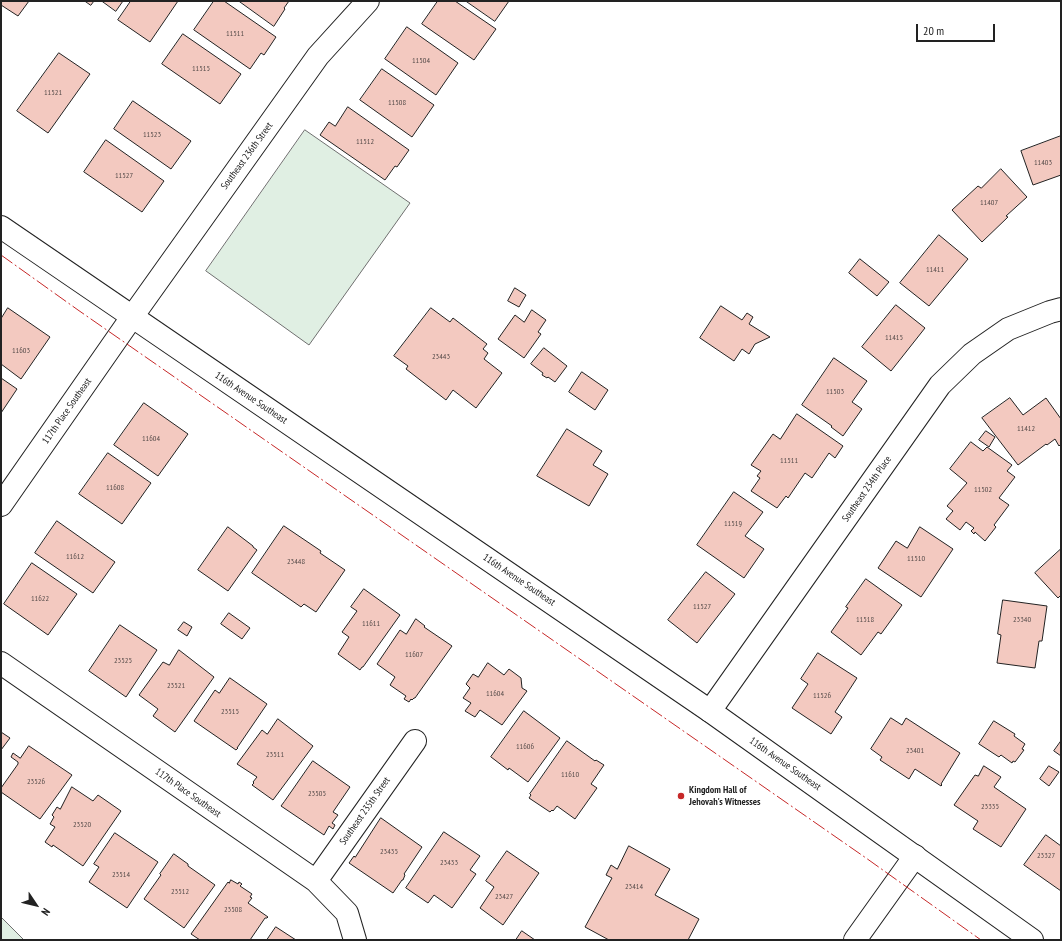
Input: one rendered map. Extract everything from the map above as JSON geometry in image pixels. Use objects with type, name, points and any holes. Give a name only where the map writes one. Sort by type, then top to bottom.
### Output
[{"type":"street","name":"Southeast 236th Street","points":[[132,317],[318,56],[368,1]]},
{"type":"street","name":"116th Avenue Southeast","points":[[1,227],[710,711],[1032,940]]},
{"type":"street","name":"Southeast 234th Place","points":[[710,711],[940,385],[972,354],[1008,329],[1061,309]]},
{"type":"street","name":"117th Place Southeast","points":[[1,505],[132,317]]},
{"type":"street","name":"117th Place Southeast","points":[[1,663],[316,881],[347,913],[355,940]]},
{"type":"street","name":"Southeast 235th Street","points":[[316,881],[414,741]]},
{"type":"street","points":[[855,940],[915,856]]},
{"type":"green space","points":[[305,130],[410,203],[309,345],[206,271]]},
{"type":"green space","points":[[1,917],[24,940],[1,940]]},
{"type":"building","points":[[1,1],[29,1],[18,16],[1,5]]},
{"type":"building","points":[[85,1],[94,1],[91,5]]},
{"type":"building","points":[[102,1],[123,1],[116,11]]},
{"type":"building","points":[[131,1],[178,1],[150,42],[118,20]]},
{"type":"building","points":[[214,1],[224,1],[276,37],[264,55],[261,53],[250,69],[194,30]]},
{"type":"building","points":[[239,1],[289,1],[274,26]]},
{"type":"building","points":[[438,1],[455,1],[496,29],[474,60],[422,24]]},
{"type":"building","points":[[466,1],[509,1],[495,21]]},
{"type":"building","points":[[407,27],[458,63],[436,95],[385,59]]},
{"type":"building","points":[[183,34],[241,74],[220,104],[162,64]]},
{"type":"building","points":[[59,53],[90,74],[48,133],[17,111]]},
{"type":"building","points":[[382,69],[434,105],[412,137],[360,100]]},
{"type":"building","points":[[133,101],[191,141],[171,169],[114,129]]},
{"type":"building","points":[[348,107],[409,150],[397,167],[395,166],[385,180],[320,135],[329,122],[335,126]]},
{"type":"building","points":[[1061,136],[1061,175],[1033,185],[1021,151]]},
{"type":"building","points":[[106,140],[164,181],[142,212],[84,172]]},
{"type":"building","points":[[1001,169],[1027,197],[1006,216],[1008,217],[982,242],[952,210],[978,186],[981,188]]},
{"type":"building","points":[[939,235],[968,259],[929,306],[900,283]]},
{"type":"building","points":[[860,259],[889,282],[877,296],[849,273]]},
{"type":"building","points":[[515,288],[526,295],[519,307],[508,301]]},
{"type":"building","points":[[896,305],[925,328],[891,371],[862,347]]},
{"type":"building","points":[[721,306],[742,320],[747,313],[753,317],[749,324],[770,337],[755,344],[749,354],[742,349],[734,361],[700,338]]},
{"type":"building","points":[[8,308],[50,337],[21,379],[1,364],[1,319]]},
{"type":"building","points":[[431,308],[450,322],[453,318],[487,344],[483,349],[488,353],[484,359],[502,373],[476,408],[453,390],[446,400],[406,369],[408,366],[394,356]]},
{"type":"building","points":[[532,310],[546,320],[538,332],[541,334],[524,358],[498,339],[515,315],[524,322]]},
{"type":"building","points":[[544,348],[567,366],[555,382],[542,375],[543,373],[531,364]]},
{"type":"building","points":[[834,358],[867,381],[852,402],[862,409],[843,436],[831,427],[832,426],[802,405]]},
{"type":"building","points":[[582,372],[608,390],[595,410],[569,392]]},
{"type":"building","points":[[1,378],[17,389],[1,413]]},
{"type":"building","points":[[1010,398],[1023,415],[1046,398],[1061,419],[1061,444],[1059,446],[1055,439],[1018,465],[982,418]]},
{"type":"building","points":[[144,403],[188,434],[158,476],[114,445]]},
{"type":"building","points":[[797,414],[843,446],[835,458],[829,453],[812,478],[805,473],[788,498],[786,496],[777,508],[751,491],[760,478],[757,476],[761,471],[751,465],[773,434],[780,439]]},
{"type":"building","points":[[567,429],[602,451],[593,465],[608,474],[589,506],[537,476]]},
{"type":"building","points":[[986,431],[995,437],[989,447],[979,440]]},
{"type":"building","points":[[971,442],[983,451],[987,447],[1012,465],[1007,471],[1015,477],[999,498],[1009,505],[994,525],[996,527],[985,541],[975,532],[974,534],[971,531],[974,528],[966,522],[960,530],[946,519],[953,511],[947,506],[967,483],[950,469]]},
{"type":"building","points":[[108,453],[151,483],[122,524],[79,494]]},
{"type":"building","points":[[734,492],[763,512],[745,536],[764,549],[744,578],[697,545]]},
{"type":"building","points":[[57,521],[115,562],[93,593],[35,553]]},
{"type":"building","points":[[284,526],[321,551],[320,553],[345,570],[316,612],[304,604],[301,607],[252,573]]},
{"type":"building","points":[[228,527],[257,550],[228,591],[198,570]]},
{"type":"building","points":[[920,527],[953,549],[921,597],[878,568],[896,541],[907,548]]},
{"type":"building","points":[[1061,549],[1061,595],[1058,598],[1035,573]]},
{"type":"building","points":[[32,563],[77,594],[48,635],[4,604]]},
{"type":"building","points":[[706,572],[735,594],[697,643],[668,620]]},
{"type":"building","points":[[866,579],[902,605],[881,634],[878,632],[861,655],[831,632],[848,608],[846,607]]},
{"type":"building","points":[[364,589],[400,615],[360,670],[338,654],[349,637],[342,632],[357,611],[351,607]]},
{"type":"building","points":[[1003,600],[1047,606],[1042,641],[1039,641],[1035,668],[997,663],[1001,635],[998,634]]},
{"type":"building","points":[[229,613],[250,628],[242,639],[221,624]]},
{"type":"building","points":[[416,619],[425,626],[424,627],[452,646],[415,698],[412,700],[411,699],[409,702],[404,699],[406,696],[390,685],[395,677],[377,664],[400,630],[406,634]]},
{"type":"building","points":[[184,622],[192,627],[187,636],[178,630]]},
{"type":"building","points":[[120,625],[157,650],[126,697],[89,671]]},
{"type":"building","points":[[179,650],[214,677],[175,732],[153,716],[158,709],[139,695],[163,662],[169,665]]},
{"type":"building","points":[[818,653],[857,678],[835,712],[842,717],[831,734],[792,708],[808,684],[801,679]]},
{"type":"building","points":[[488,663],[504,675],[509,669],[521,678],[522,688],[527,691],[502,725],[480,710],[475,717],[465,711],[471,703],[463,698],[470,688],[466,684],[473,674],[478,677]]},
{"type":"building","points":[[230,678],[267,704],[236,750],[194,721],[215,690],[219,693]]},
{"type":"building","points":[[524,711],[560,738],[528,782],[509,768],[508,770],[491,757]]},
{"type":"building","points":[[891,718],[902,725],[906,718],[960,753],[941,786],[915,769],[909,779],[880,760],[882,757],[871,749]]},
{"type":"building","points":[[278,719],[313,746],[273,800],[252,785],[257,777],[237,764],[262,730],[267,734]]},
{"type":"building","points":[[994,721],[1015,734],[1014,736],[1025,744],[1022,749],[1024,750],[1015,762],[1013,761],[1012,763],[1001,755],[999,757],[979,744]]},
{"type":"building","points":[[1,732],[10,738],[1,750]]},
{"type":"building","points":[[567,741],[595,761],[596,760],[604,765],[591,784],[597,788],[575,819],[557,806],[550,812],[529,798],[531,795],[530,794]]},
{"type":"building","points":[[1061,741],[1061,756],[1054,751]]},
{"type":"building","points":[[29,746],[72,775],[40,819],[1,792],[1,788],[18,764],[18,762],[11,757],[13,753],[20,758]]},
{"type":"building","points":[[313,761],[350,787],[333,812],[338,815],[332,823],[335,825],[333,829],[329,826],[324,835],[281,806]]},
{"type":"building","points":[[984,766],[1001,777],[994,787],[1026,809],[1001,847],[973,829],[978,821],[954,805],[975,775],[978,776]]},
{"type":"building","points":[[1049,766],[1059,772],[1049,786],[1040,779]]},
{"type":"building","points":[[72,787],[93,801],[98,795],[121,811],[83,866],[53,845],[52,847],[45,842],[55,827],[50,824],[54,817],[52,815],[57,807],[60,809]]},
{"type":"building","points":[[381,818],[422,847],[404,874],[403,880],[393,893],[349,863],[354,856],[355,857]]},
{"type":"building","points":[[444,832],[480,856],[470,870],[476,874],[452,908],[434,895],[428,903],[406,888]]},
{"type":"building","points":[[115,833],[158,862],[127,908],[89,882],[99,867],[94,864]]},
{"type":"building","points":[[1046,835],[1061,846],[1061,891],[1024,865]]},
{"type":"building","points":[[629,846],[670,869],[655,895],[699,919],[688,940],[609,940],[585,927],[612,878],[606,875],[611,865],[617,869]]},
{"type":"building","points":[[507,851],[539,873],[503,925],[480,908],[494,887],[486,881]]},
{"type":"building","points":[[174,854],[215,885],[184,928],[144,899]]},
{"type":"building","points":[[231,880],[238,884],[239,882],[242,884],[240,886],[252,894],[250,897],[252,898],[248,903],[268,917],[265,918],[250,940],[200,940],[191,934],[228,882],[229,883]]},
{"type":"building","points":[[276,927],[296,940],[267,940]]},
{"type":"building","points":[[522,931],[535,940],[516,940]]},
{"type":"power","points":[[1,255],[866,858],[981,940]]},
{"type":"place","name":"Kingdom Hall of Jehovah's Witnesses","points":[[681,796]]}]
